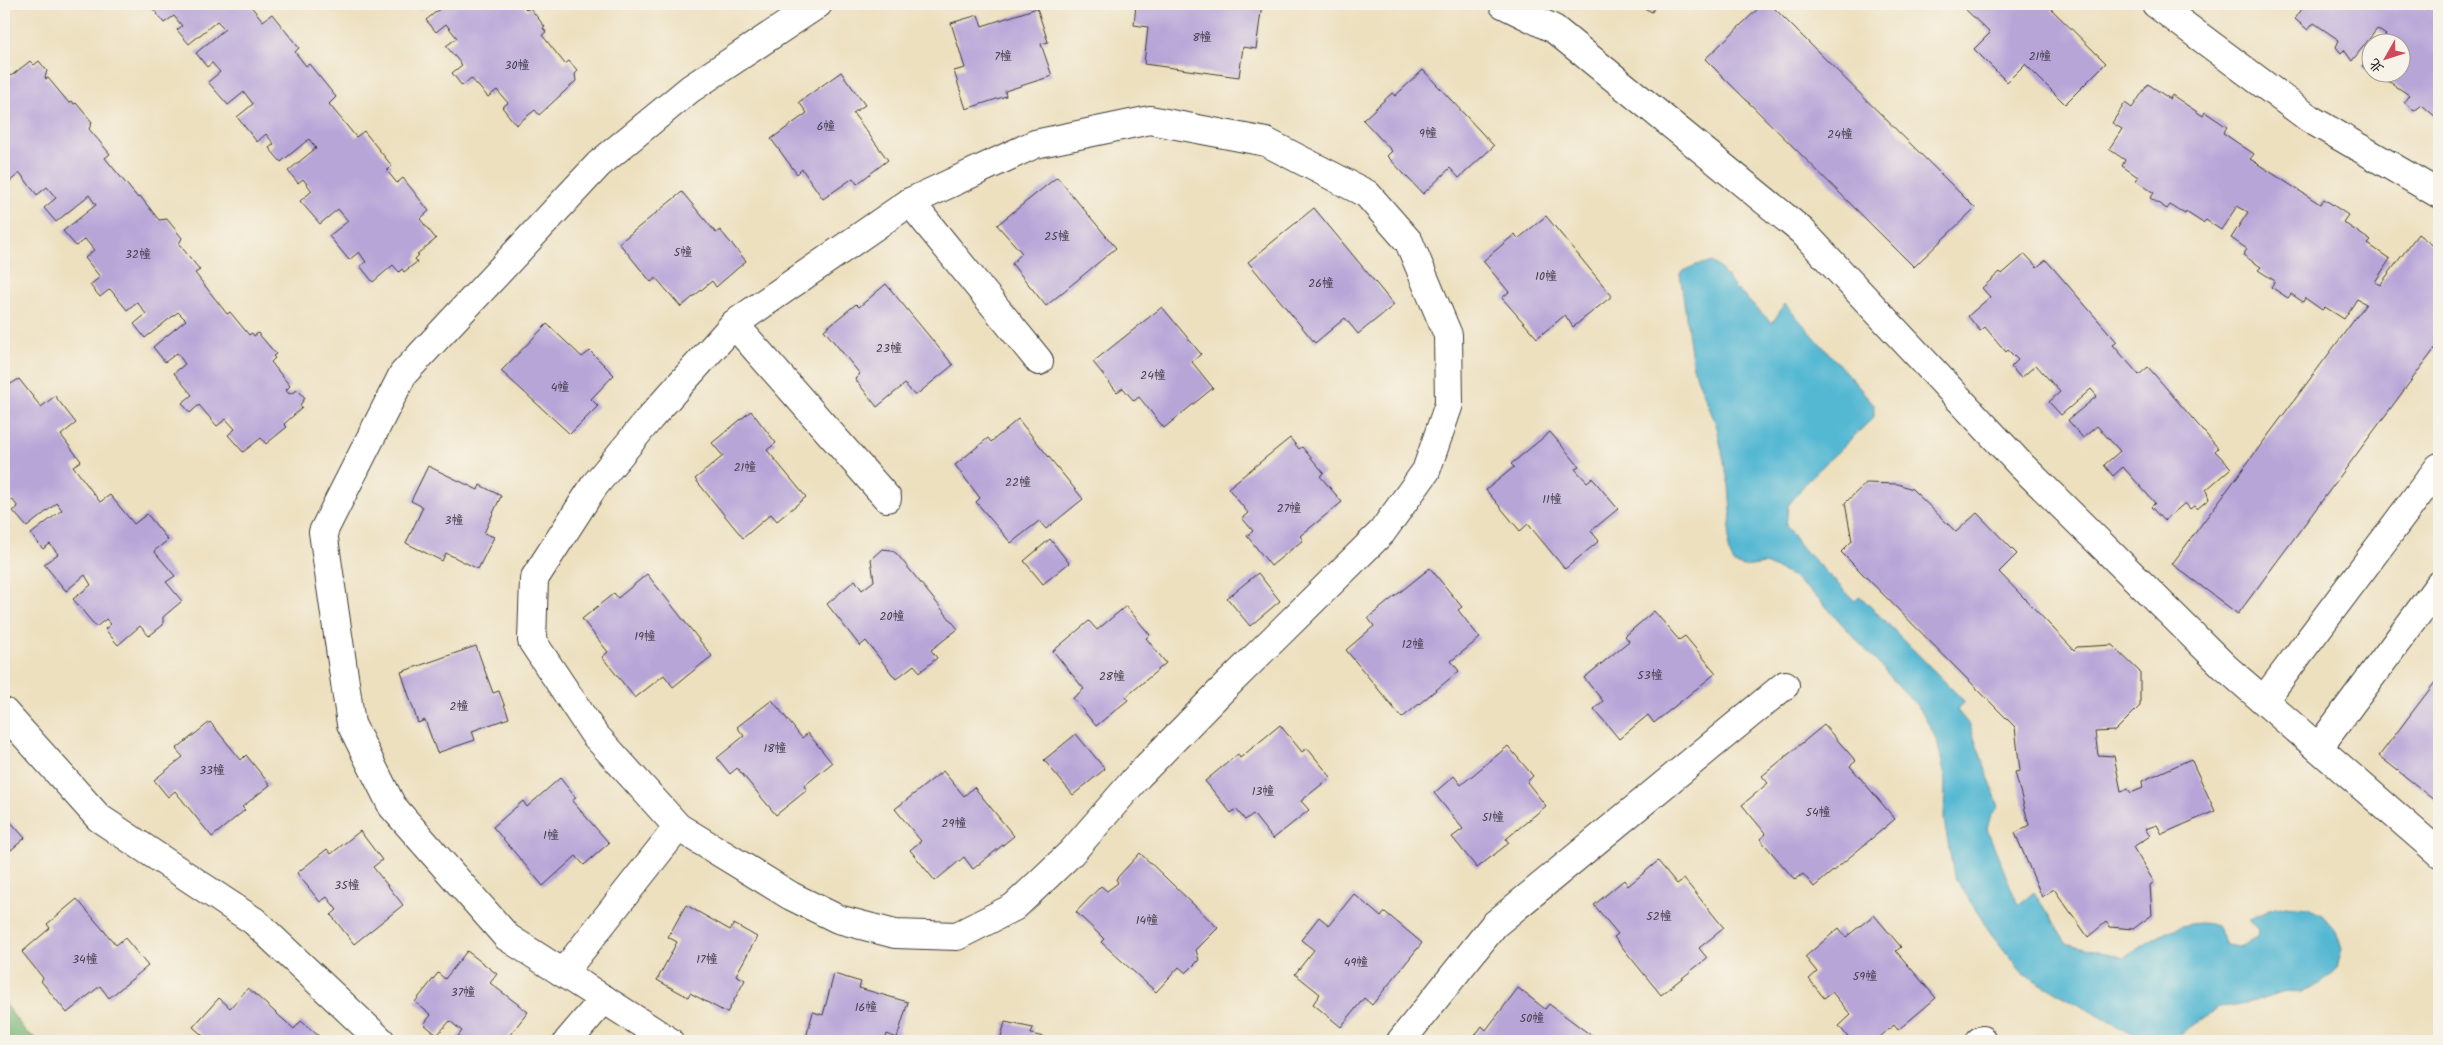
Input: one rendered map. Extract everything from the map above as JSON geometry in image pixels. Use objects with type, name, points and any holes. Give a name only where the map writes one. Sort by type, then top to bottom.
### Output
[{"type":"street","points":[[669,1041],[507,937],[392,806],[351,724],[323,532],[403,374],[599,164],[690,89],[818,4]]},
{"type":"street","points":[[1503,4],[1554,29],[1802,231],[2019,463],[2225,667],[2439,853]]},
{"type":"street","points":[[2156,4],[2310,119],[2439,194]]},
{"type":"street","points":[[1150,120],[1266,142],[1367,194],[1409,242],[1448,334],[1449,404],[1426,471],[1382,532],[1145,769],[1071,853],[1014,907],[957,936],[894,934],[838,920],[791,896],[678,827],[594,734],[532,641],[534,579],[594,486],[650,418],[734,324],[910,202],[1035,144],[1150,120]]},
{"type":"street","points":[[910,202],[1039,361]]},
{"type":"street","points":[[734,324],[887,498]]},
{"type":"street","points":[[2264,700],[2439,467]]},
{"type":"street","points":[[2319,747],[2439,585]]},
{"type":"street","points":[[1401,1041],[1422,1012],[1494,925],[1785,686]]},
{"type":"street","points":[[4,712],[99,818],[254,921],[381,1041]]},
{"type":"street","points":[[563,973],[678,827]]},
{"type":"street","points":[[568,1041],[604,999]]},
{"type":"green space","points":[[4,1003],[26,1032],[40,1041],[4,1041]]},
{"type":"water","points":[[1712,262],[1719,267],[1734,287],[1772,323],[1785,304],[1874,404],[1874,417],[1807,481],[1788,506],[1786,526],[1802,548],[1855,601],[1860,596],[1965,702],[1957,710],[1970,726],[1999,807],[1991,815],[1987,829],[2018,905],[2034,892],[2066,943],[2125,958],[2156,938],[2180,927],[2192,924],[2204,923],[2216,926],[2226,945],[2239,947],[2257,938],[2258,930],[2249,920],[2271,909],[2286,906],[2308,908],[2322,915],[2336,931],[2342,949],[2337,968],[2320,984],[2300,992],[2285,991],[2255,1001],[2218,1008],[2180,1034],[2162,1041],[2132,1034],[2023,974],[1990,932],[1954,876],[1944,820],[1945,776],[1937,740],[1920,709],[1818,598],[1790,575],[1765,564],[1744,567],[1734,564],[1728,550],[1731,512],[1729,486],[1717,427],[1693,367],[1680,273],[1696,265]]},
{"type":"building","points":[[149,4],[249,4],[263,21],[272,14],[299,48],[295,52],[306,66],[309,64],[336,97],[329,104],[356,137],[364,131],[392,166],[387,171],[397,183],[403,178],[429,211],[420,219],[436,239],[417,254],[419,255],[415,259],[417,262],[404,272],[402,269],[399,272],[393,265],[373,282],[360,266],[366,262],[359,252],[349,260],[329,236],[348,221],[338,209],[320,224],[300,201],[312,191],[303,179],[298,183],[288,171],[316,148],[309,139],[281,162],[269,148],[274,144],[266,134],[257,142],[237,117],[253,104],[244,92],[228,105],[208,82],[220,72],[212,63],[207,67],[196,53],[225,29],[217,21],[189,44],[177,30],[182,26],[174,16],[164,23]]},
{"type":"building","points":[[415,4],[427,4],[420,10]]},
{"type":"building","points":[[446,4],[521,4],[527,10],[530,8],[545,27],[543,28],[546,32],[542,35],[565,64],[569,61],[578,71],[575,74],[576,81],[539,115],[535,110],[516,125],[502,107],[508,103],[497,90],[488,97],[471,78],[462,86],[452,73],[462,65],[446,46],[457,38],[446,24],[436,32],[426,20]]},
{"type":"building","points":[[1136,4],[1262,4],[1256,49],[1243,47],[1239,77],[1144,64],[1148,27],[1134,25]]},
{"type":"building","points":[[1636,4],[1656,4],[1652,12]]},
{"type":"building","points":[[1763,4],[1770,4],[1975,208],[1914,267],[1705,59]]},
{"type":"building","points":[[1960,4],[2046,4],[2106,63],[2065,104],[2025,64],[2007,82],[1974,49],[1990,33]]},
{"type":"building","points":[[2296,4],[2418,4],[2426,10],[2430,4],[2439,10],[2439,120],[2422,105],[2414,111],[2404,102],[2409,95],[2390,82],[2410,82],[2410,32],[2382,32],[2377,29],[2375,32],[2360,32],[2360,51],[2352,61],[2344,50],[2341,53],[2336,47],[2339,40],[2314,23],[2308,30],[2295,19],[2302,9]]},
{"type":"building","points":[[1037,8],[1048,42],[1041,44],[1052,76],[1005,91],[1006,96],[966,109],[954,71],[965,68],[951,23],[978,15],[982,26]]},
{"type":"building","points":[[30,61],[34,65],[39,61],[47,71],[46,79],[48,78],[69,103],[72,101],[74,104],[76,103],[92,122],[89,129],[110,154],[105,158],[159,220],[167,219],[182,238],[179,244],[200,270],[195,273],[227,314],[230,312],[249,335],[252,333],[254,336],[258,333],[276,354],[271,362],[290,386],[286,390],[289,394],[298,390],[305,398],[300,405],[302,408],[284,424],[287,427],[266,444],[261,438],[243,452],[228,435],[235,429],[226,419],[217,426],[199,405],[190,413],[182,403],[192,395],[174,373],[185,364],[177,353],[165,362],[153,347],[186,320],[178,312],[145,338],[134,324],[146,314],[137,302],[127,310],[110,289],[100,297],[90,285],[100,277],[85,258],[94,250],[85,239],[76,246],[63,231],[96,205],[89,195],[56,222],[44,208],[56,198],[47,187],[37,195],[20,173],[9,182],[4,176],[4,165],[9,161],[4,154],[4,79],[9,74],[11,76]]},
{"type":"building","points":[[1423,70],[1494,146],[1459,178],[1450,168],[1423,194],[1387,156],[1392,151],[1363,120],[1392,93],[1395,96]]},
{"type":"building","points":[[841,72],[865,105],[853,113],[888,160],[857,184],[853,178],[823,199],[802,169],[797,174],[771,139],[807,113],[799,102]]},
{"type":"building","points":[[2148,84],[2170,99],[2172,95],[2203,116],[2205,112],[2227,127],[2223,133],[2254,154],[2250,159],[2320,204],[2324,199],[2348,215],[2343,222],[2371,241],[2368,244],[2390,259],[2375,282],[2380,285],[2418,234],[2439,250],[2439,343],[2238,614],[2172,564],[2366,304],[2357,299],[2344,319],[2325,307],[2322,310],[2305,298],[2303,302],[2291,294],[2288,298],[2271,287],[2275,281],[2258,270],[2261,267],[2243,255],[2247,249],[2231,238],[2248,212],[2237,206],[2221,230],[2206,220],[2203,223],[2186,212],[2185,214],[2170,205],[2167,209],[2150,198],[2154,193],[2135,180],[2138,177],[2122,166],[2125,160],[2109,149],[2122,129],[2112,123],[2125,103],[2132,108]]},
{"type":"building","points":[[1057,177],[1116,248],[1046,306],[1012,264],[1022,253],[997,225]]},
{"type":"building","points":[[682,192],[716,233],[720,230],[746,261],[716,287],[712,281],[681,307],[656,278],[651,282],[619,243]]},
{"type":"building","points":[[1314,208],[1394,305],[1358,334],[1345,318],[1315,343],[1248,262]]},
{"type":"building","points":[[1546,216],[1612,296],[1573,327],[1565,315],[1537,338],[1502,298],[1509,292],[1483,261],[1515,234],[1518,239]]},
{"type":"building","points":[[2025,254],[2037,267],[2046,260],[2117,342],[2113,345],[2139,375],[2148,367],[2218,448],[2215,451],[2231,468],[2206,490],[2209,499],[2197,509],[2194,506],[2190,509],[2185,503],[2164,521],[2151,507],[2155,503],[2123,467],[2113,476],[2104,465],[2120,451],[2097,426],[2083,438],[2068,420],[2097,396],[2091,389],[2061,415],[2049,402],[2060,392],[2036,365],[2021,378],[2011,367],[2018,360],[2008,350],[2006,352],[1985,327],[1980,331],[1968,316],[1990,297],[1982,288]]},
{"type":"building","points":[[886,284],[953,365],[915,396],[905,384],[877,407],[855,379],[860,374],[824,330],[856,304],[859,307]]},
{"type":"building","points":[[1162,307],[1201,354],[1192,362],[1213,388],[1164,428],[1139,397],[1134,401],[1123,388],[1117,392],[1093,362]]},
{"type":"building","points":[[547,324],[582,357],[590,351],[614,375],[591,399],[598,406],[570,434],[501,371]]},
{"type":"building","points":[[4,378],[9,385],[19,379],[41,407],[55,396],[76,423],[61,435],[81,461],[73,466],[100,502],[110,495],[134,524],[147,514],[168,540],[154,551],[175,576],[166,582],[182,601],[163,617],[163,625],[149,636],[140,626],[118,645],[105,629],[111,624],[106,619],[96,627],[73,599],[91,585],[85,575],[66,591],[44,564],[58,554],[50,544],[43,549],[31,534],[62,510],[57,503],[27,527],[13,511],[18,507],[12,499],[4,505]]},
{"type":"building","points":[[751,411],[776,443],[767,450],[806,497],[777,521],[771,514],[743,538],[695,479],[723,456],[712,443]]},
{"type":"building","points":[[1018,419],[1083,499],[1046,529],[1039,521],[1011,543],[976,502],[980,498],[955,465],[988,438],[991,442]]},
{"type":"building","points":[[1550,432],[1579,466],[1575,469],[1587,482],[1592,478],[1618,509],[1591,531],[1599,541],[1565,569],[1528,524],[1520,531],[1486,490],[1514,467],[1511,464]]},
{"type":"building","points":[[1290,438],[1299,449],[1302,447],[1324,473],[1320,476],[1342,502],[1300,536],[1303,540],[1271,566],[1247,536],[1253,531],[1242,518],[1248,513],[1228,488]]},
{"type":"building","points":[[428,466],[478,490],[480,485],[501,496],[484,533],[494,537],[478,569],[446,553],[442,561],[406,543],[423,507],[411,501]]},
{"type":"building","points":[[1866,483],[1898,484],[1912,489],[1956,532],[1977,513],[2017,554],[1999,572],[2074,650],[2077,647],[2112,645],[2140,672],[2140,706],[2115,731],[2095,732],[2098,755],[2114,756],[2121,791],[2128,789],[2131,793],[2143,788],[2142,781],[2191,759],[2215,811],[2162,834],[2157,825],[2145,829],[2150,836],[2133,847],[2154,882],[2150,885],[2152,915],[2133,929],[2110,927],[2106,922],[2088,937],[2054,889],[2042,897],[2015,833],[2029,825],[2015,772],[2020,771],[2015,727],[1841,552],[1852,541],[1845,503]]},
{"type":"building","points":[[1050,539],[1069,563],[1043,584],[1024,561]]},
{"type":"building","points":[[882,549],[891,550],[897,554],[958,629],[931,650],[937,658],[920,672],[914,665],[896,679],[866,641],[860,646],[827,604],[855,580],[862,590],[874,581],[871,559]]},
{"type":"building","points":[[1430,568],[1462,607],[1458,610],[1480,638],[1451,661],[1459,671],[1402,718],[1346,650],[1374,626],[1368,618]]},
{"type":"building","points":[[1258,573],[1280,601],[1250,626],[1227,598]]},
{"type":"building","points":[[647,574],[712,656],[673,687],[664,675],[635,698],[602,657],[608,652],[582,619],[614,593],[618,598]]},
{"type":"building","points":[[1126,606],[1150,635],[1146,638],[1166,663],[1126,697],[1128,700],[1096,726],[1073,698],[1084,689],[1053,651],[1089,621],[1097,630]]},
{"type":"building","points":[[1654,611],[1679,640],[1685,636],[1716,673],[1654,723],[1648,715],[1619,739],[1594,709],[1603,701],[1584,678],[1629,641],[1625,636]]},
{"type":"building","points":[[476,646],[493,693],[499,691],[509,718],[472,731],[475,740],[437,753],[425,720],[418,723],[401,672]]},
{"type":"building","points":[[2439,677],[2439,803],[2379,756]]},
{"type":"building","points":[[772,700],[802,738],[808,733],[832,763],[804,786],[807,790],[776,815],[737,768],[730,774],[717,758],[744,736],[737,727]]},
{"type":"building","points":[[210,722],[241,760],[246,755],[270,785],[242,807],[245,810],[212,837],[175,791],[168,797],[154,780],[183,757],[176,749]]},
{"type":"building","points":[[1280,725],[1302,752],[1307,748],[1331,777],[1301,801],[1309,810],[1273,839],[1253,814],[1245,820],[1236,809],[1231,813],[1205,781],[1238,754],[1240,758]]},
{"type":"building","points":[[1824,725],[1856,761],[1850,766],[1895,819],[1814,887],[1803,874],[1795,880],[1760,839],[1766,834],[1742,805],[1768,783],[1762,776]]},
{"type":"building","points":[[1076,734],[1105,769],[1073,795],[1044,760]]},
{"type":"building","points":[[1508,746],[1533,776],[1527,782],[1546,806],[1506,839],[1509,843],[1477,868],[1452,837],[1463,829],[1434,793],[1454,776],[1461,785]]},
{"type":"building","points":[[943,771],[964,796],[974,787],[1014,836],[973,869],[964,857],[935,881],[910,850],[921,841],[895,809]]},
{"type":"building","points":[[560,778],[576,798],[572,801],[609,843],[584,865],[576,856],[543,886],[493,827],[523,801],[527,807]]},
{"type":"building","points":[[7,818],[25,838],[4,856],[4,820]]},
{"type":"building","points":[[360,831],[382,860],[373,867],[403,905],[354,944],[331,915],[337,910],[327,897],[320,902],[297,873],[327,849],[331,854]]},
{"type":"building","points":[[1140,853],[1218,928],[1196,950],[1199,960],[1186,973],[1179,967],[1156,992],[1101,942],[1104,939],[1076,912],[1101,886],[1107,891],[1118,883],[1116,879]]},
{"type":"building","points":[[1658,861],[1677,884],[1684,879],[1724,928],[1699,948],[1707,958],[1661,995],[1614,937],[1618,934],[1594,905],[1624,880],[1628,886]]},
{"type":"building","points":[[1354,894],[1381,917],[1385,912],[1422,943],[1372,1005],[1364,998],[1341,1027],[1313,1004],[1320,994],[1295,974],[1314,950],[1301,940],[1319,917],[1329,925]]},
{"type":"building","points":[[77,899],[116,945],[125,938],[148,966],[109,998],[100,986],[67,1013],[41,981],[43,978],[22,952],[50,928],[47,924]]},
{"type":"building","points":[[686,905],[730,930],[734,924],[757,937],[736,975],[745,980],[727,1013],[690,993],[688,997],[657,980],[677,942],[668,937]]},
{"type":"building","points":[[1874,915],[1901,947],[1896,951],[1936,998],[1898,1030],[1894,1025],[1875,1041],[1851,1041],[1839,1026],[1851,1015],[1832,992],[1824,998],[1809,979],[1817,972],[1805,957],[1839,928],[1846,937]]},
{"type":"building","points":[[467,951],[497,974],[490,983],[528,1012],[505,1041],[460,1041],[456,1039],[462,1031],[450,1021],[437,1035],[424,1024],[431,1015],[415,1002],[438,973],[445,979]]},
{"type":"building","points":[[834,974],[861,982],[859,988],[908,1002],[897,1038],[887,1034],[885,1041],[805,1041],[813,1012],[823,1015]]},
{"type":"building","points":[[248,988],[294,1029],[301,1021],[319,1036],[314,1041],[209,1041],[193,1027],[219,998],[230,1008]]},
{"type":"building","points":[[1518,988],[1545,1009],[1549,1004],[1592,1036],[1588,1041],[1471,1041],[1482,1026],[1486,1030]]},
{"type":"building","points":[[1005,1022],[1033,1028],[1031,1034],[1061,1041],[1000,1041]]}]
